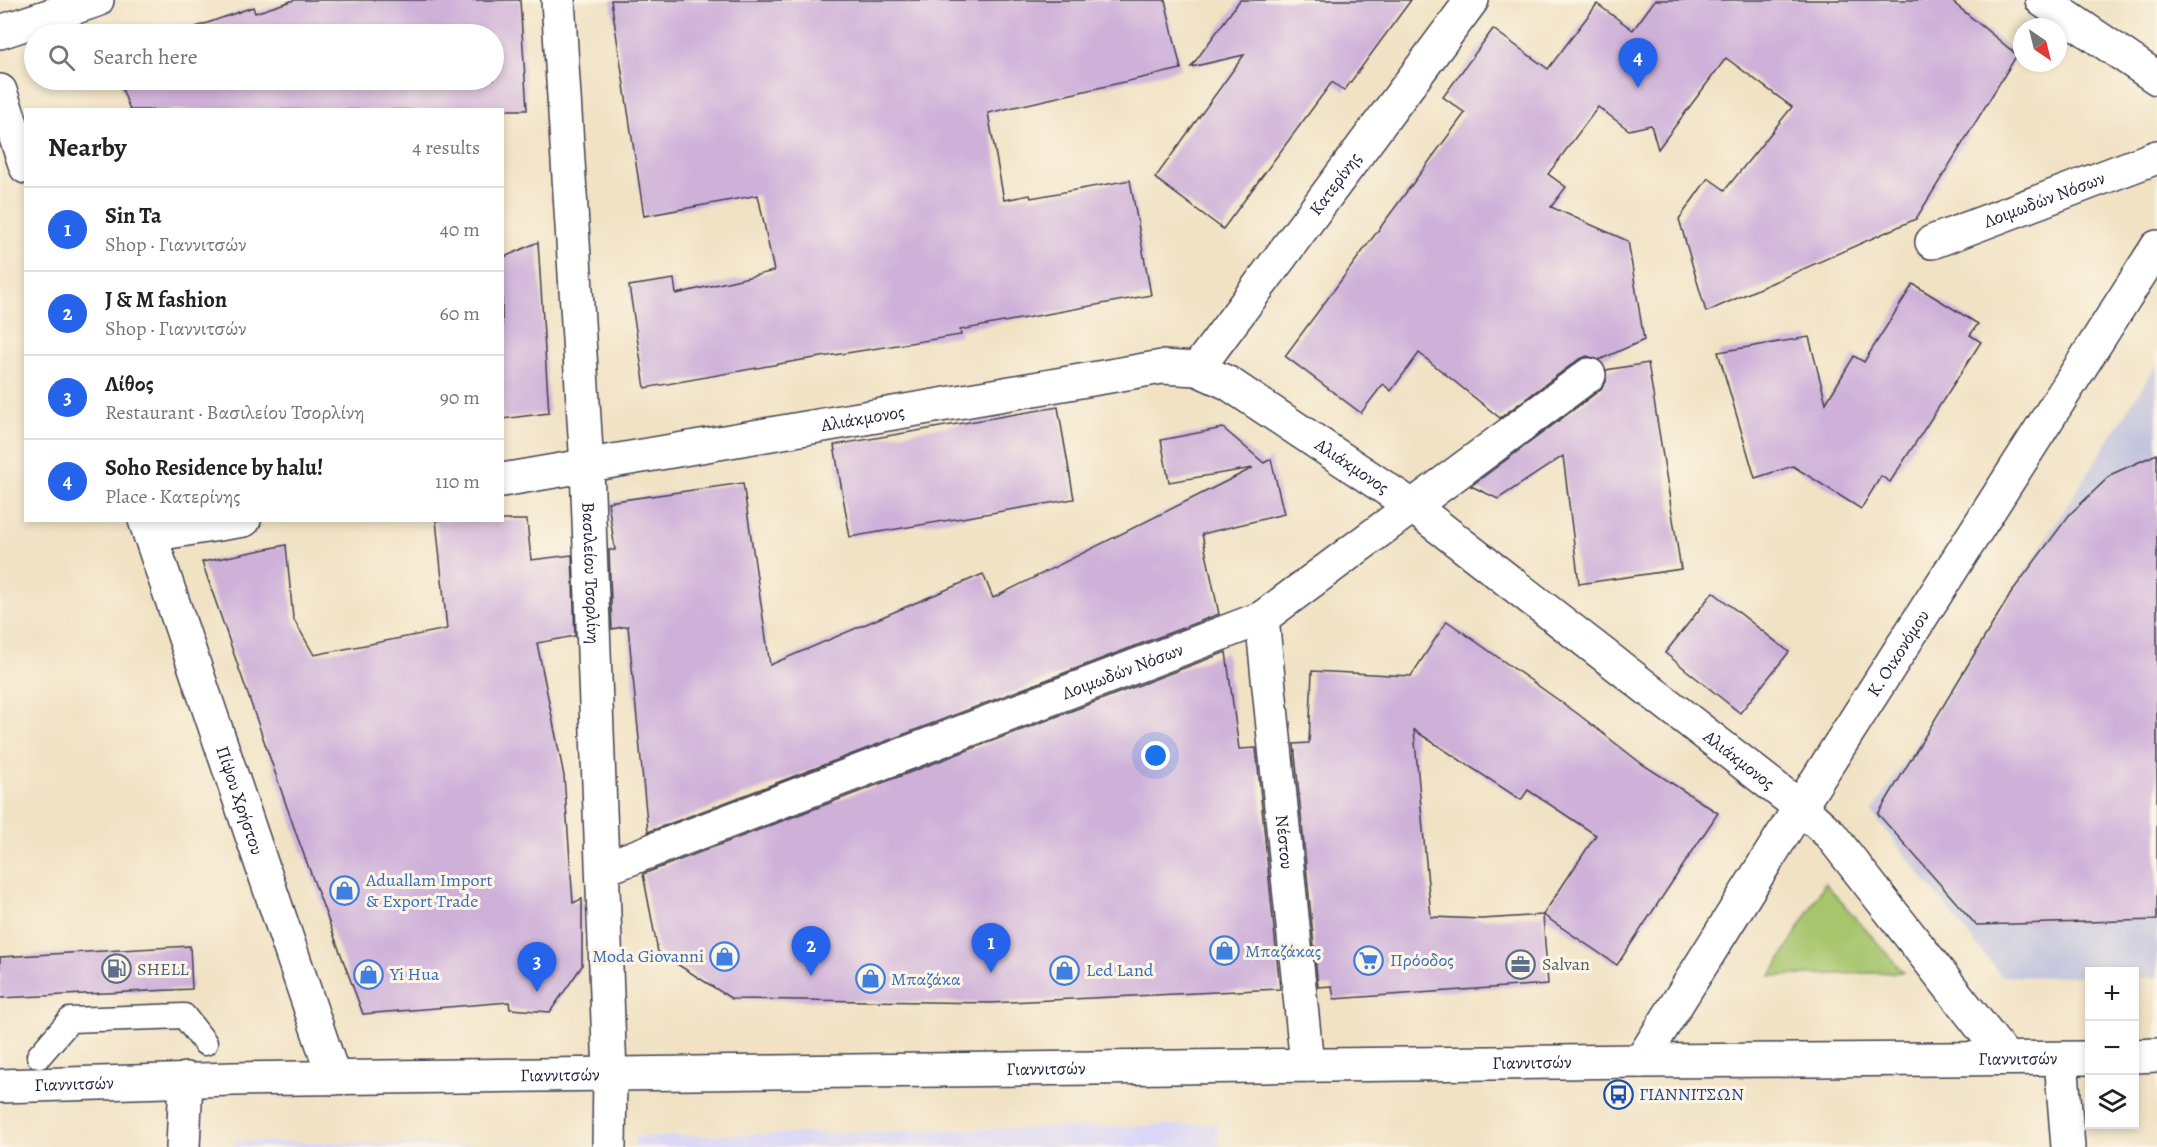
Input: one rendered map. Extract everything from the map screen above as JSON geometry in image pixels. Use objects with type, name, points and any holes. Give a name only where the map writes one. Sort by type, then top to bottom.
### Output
[{"type":"street","points":[[24,24],[97,0]]},
{"type":"street","name":"Βασιλείου Τσορλίνη","points":[[558,0],[587,467],[610,1074],[609,1147]]},
{"type":"street","name":"Κατερίνης","points":[[1197,369],[1472,0]]},
{"type":"street","points":[[2042,0],[2157,78]]},
{"type":"street","points":[[0,32],[24,24]]},
{"type":"street","points":[[0,92],[24,161]]},
{"type":"street","name":"Λοιμωδών Νόσων","points":[[1932,242],[2157,157]]},
{"type":"street","name":"Κ. Οικονόμου","points":[[1641,1061],[2157,247]]},
{"type":"street","name":"Αλιάκμονος","points":[[504,480],[1162,367],[1197,369],[1228,383],[1412,506],[1800,807],[1830,834],[2005,1057]]},
{"type":"street","name":"Λοιμωδών Νόσων","points":[[603,869],[1262,618],[1588,375]]},
{"type":"street","points":[[148,528],[220,522]]},
{"type":"street","name":"Πίψου Χρήστου","points":[[148,528],[334,1078]]},
{"type":"street","name":"Νέστου","points":[[1262,618],[1307,1065]]},
{"type":"street","points":[[2139,1056],[2157,1055]]},
{"type":"street","points":[[2068,1147],[2075,1058]]},
{"type":"street","name":"Γιαννιτσών","points":[[0,1086],[186,1079],[1641,1061],[2075,1058]]},
{"type":"street","points":[[183,1147],[186,1079]]},
{"type":"lane","points":[[39,1056],[70,1020],[184,1016],[205,1043]]},
{"type":"shaded area","points":[[2157,364],[2157,978],[2139,977],[2139,967],[2085,967],[2085,977],[2001,976],[1872,813]]},
{"type":"shaded area","points":[[1218,1124],[1219,1147],[635,1147],[635,1137]]},
{"type":"shaded area","points":[[234,1141],[571,1147],[234,1147]]},
{"type":"green space","points":[[1825,883],[1903,972],[1771,976]]},
{"type":"building","points":[[294,0],[520,0],[527,110],[504,110],[504,108],[129,108],[123,90],[504,90],[504,24],[205,24],[253,7],[255,13]]},
{"type":"building","points":[[611,0],[1165,0],[1181,69],[988,113],[1004,200],[1030,195],[1031,198],[1130,180],[1151,295],[960,330],[961,335],[645,388],[629,286],[674,279],[676,294],[774,271],[758,195],[644,216]]},
{"type":"building","points":[[1240,0],[1411,0],[1344,91],[1332,82],[1223,229],[1155,178],[1244,55],[1191,67]]},
{"type":"building","points":[[1655,0],[1950,0],[2013,52],[2013,61],[1916,219],[1706,312],[1679,219],[1708,178],[1725,190],[1792,107],[1726,58],[1658,149],[1651,125],[1629,130],[1598,107],[1548,174],[1566,187],[1551,207],[1628,241],[1644,340],[1599,360],[1587,356],[1578,360],[1500,418],[1419,353],[1391,391],[1383,384],[1361,413],[1285,356],[1465,113],[1443,97],[1493,29],[1548,69],[1597,4],[1633,30]]},
{"type":"building","points":[[538,242],[549,413],[504,419],[504,257]]},
{"type":"building","points":[[1913,284],[1978,324],[1970,335],[1981,342],[1890,482],[1881,476],[1861,509],[1793,466],[1755,478],[1718,352],[1809,337],[1826,403],[1854,356],[1864,362]]},
{"type":"building","points":[[1648,363],[1681,569],[1579,584],[1563,456],[1498,499],[1471,486],[1600,390],[1606,382],[1606,370]]},
{"type":"building","points":[[1058,407],[1074,499],[850,537],[834,445]]},
{"type":"building","points":[[1223,428],[1264,463],[1271,459],[1284,514],[1202,534],[1219,614],[648,832],[628,626],[612,629],[609,550],[615,550],[608,502],[743,483],[770,665],[983,574],[993,598],[1253,468],[1169,482],[1161,440]]},
{"type":"building","points":[[2157,454],[2157,920],[1976,925],[1878,814],[2013,590],[2070,514],[2112,474]]},
{"type":"building","points":[[527,520],[531,560],[572,555],[575,636],[537,643],[564,776],[573,903],[582,899],[582,966],[550,1012],[510,1009],[509,1002],[363,1014],[297,836],[202,562],[286,545],[293,618],[314,655],[447,629],[436,522]]},
{"type":"building","points":[[1713,592],[1789,652],[1740,713],[1665,653]]},
{"type":"building","points":[[1447,621],[1578,714],[1642,764],[1718,813],[1617,965],[1543,915],[1548,984],[1334,999],[1332,986],[1318,987],[1294,744],[1309,743],[1312,671],[1411,676]],"holes":[[[1414,730],[1521,800],[1528,790],[1596,835],[1543,915],[1482,919],[1431,917]]]},
{"type":"building","points":[[1226,652],[1239,749],[1256,748],[1280,989],[990,1003],[732,999],[658,952],[643,874]]},
{"type":"building","points":[[190,946],[192,989],[0,998],[0,957]]},
{"type":"place","name":"Soho Residence by halu!","points":[[1638,88]]},
{"type":"place","name":"Aduallam Import & Export Trade","points":[[345,890]]},
{"type":"place","name":"Μπαζάκας","points":[[1224,951]]},
{"type":"place","name":"Moda Giovanni","points":[[725,956]]},
{"type":"place","name":"Πρόοδος","points":[[1369,960]]},
{"type":"place","name":"Salvan","points":[[1521,964]]},
{"type":"place","name":"SHELL","points":[[116,969]]},
{"type":"place","name":"Led Land","points":[[1065,970]]},
{"type":"place","name":"Sin Ta","points":[[991,973]]},
{"type":"place","name":"Yi Hua","points":[[369,974]]},
{"type":"place","name":"J & M fashion","points":[[811,976]]},
{"type":"place","name":"Μπαζάκα","points":[[870,979]]},
{"type":"place","name":"Λίθος","points":[[537,992]]},
{"type":"place","name":"ΓΙΑΝΝΙΤΣΩΝ","points":[[1618,1094]]}]
